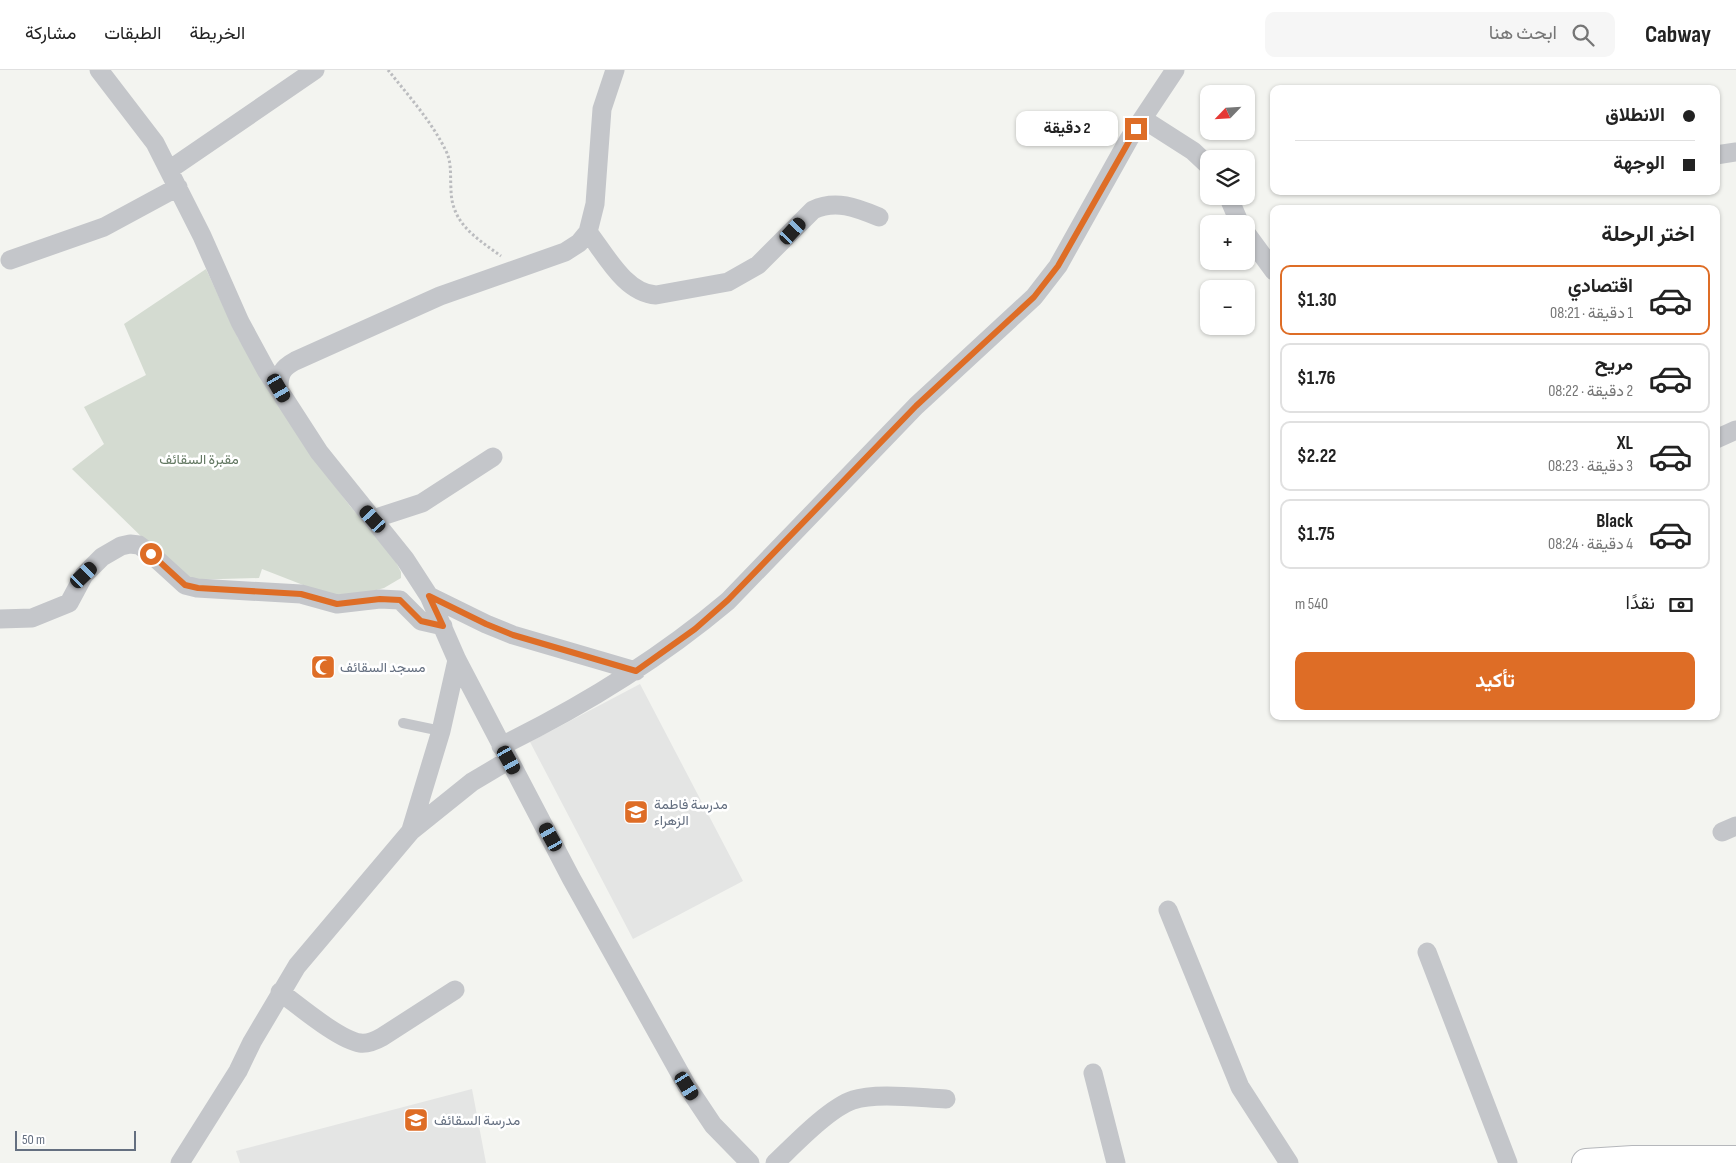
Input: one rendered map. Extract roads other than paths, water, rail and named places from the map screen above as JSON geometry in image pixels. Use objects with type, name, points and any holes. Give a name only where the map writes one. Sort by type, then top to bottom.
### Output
[{"type":"main road","points":[[1586,1163],[1633,1160],[1736,1160]]},
{"type":"street","points":[[99,70],[142,124],[169,170],[240,322],[262,363],[319,452],[405,559],[429,596],[457,660],[505,753],[594,920],[631,982],[687,1086],[713,1125],[750,1163]]},
{"type":"street","points":[[169,170],[315,70]]},
{"type":"street","points":[[279,388],[279,375],[285,366],[440,296],[565,252],[578,243],[588,232],[595,204],[602,109],[615,70]]},
{"type":"street","points":[[180,1163],[238,1071],[280,992],[297,966],[411,831],[505,753],[636,671],[695,629],[728,600],[916,406],[1034,297],[1058,266],[1143,119],[1174,70]]},
{"type":"street","points":[[1143,119],[1200,159]]},
{"type":"street","points":[[1720,154],[1736,152]]},
{"type":"street","points":[[10,260],[104,227],[178,187]]},
{"type":"street","points":[[588,232],[631,287],[644,294],[656,295],[728,282],[758,265],[813,210],[824,205],[840,204],[879,217]]},
{"type":"street","points":[[1255,245],[1270,266]]},
{"type":"street","points":[[1720,437],[1736,430]]},
{"type":"street","points":[[373,519],[422,503],[494,457]]},
{"type":"street","points":[[0,619],[32,618],[69,603],[84,575],[102,557],[121,546],[130,544],[139,545],[185,585],[198,588],[301,594],[337,604],[380,599],[400,600],[421,621],[443,626]]},
{"type":"street","points":[[429,596],[513,635],[636,671]]},
{"type":"street","points":[[411,831],[441,730],[457,660]]},
{"type":"street","points":[[1168,910],[1240,1087],[1289,1163]]},
{"type":"street","points":[[1427,952],[1508,1163]]},
{"type":"street","points":[[280,992],[343,1037],[359,1043],[371,1043],[455,990]]},
{"type":"street","points":[[1093,1073],[1116,1163]]},
{"type":"street","points":[[775,1163],[831,1113],[855,1099],[893,1097],[946,1100]]},
{"type":"lane","points":[[403,723],[441,730]]},
{"type":"place","name":"مسجد السقائف","points":[[323,667]]},
{"type":"place","name":"مدرسة فاطمة الزهراء","points":[[636,812]]},
{"type":"place","name":"مدرسة السقائف","points":[[416,1120]]},
{"type":"park label","name":"مقبرة السقائف","points":[[199,459]]}]
